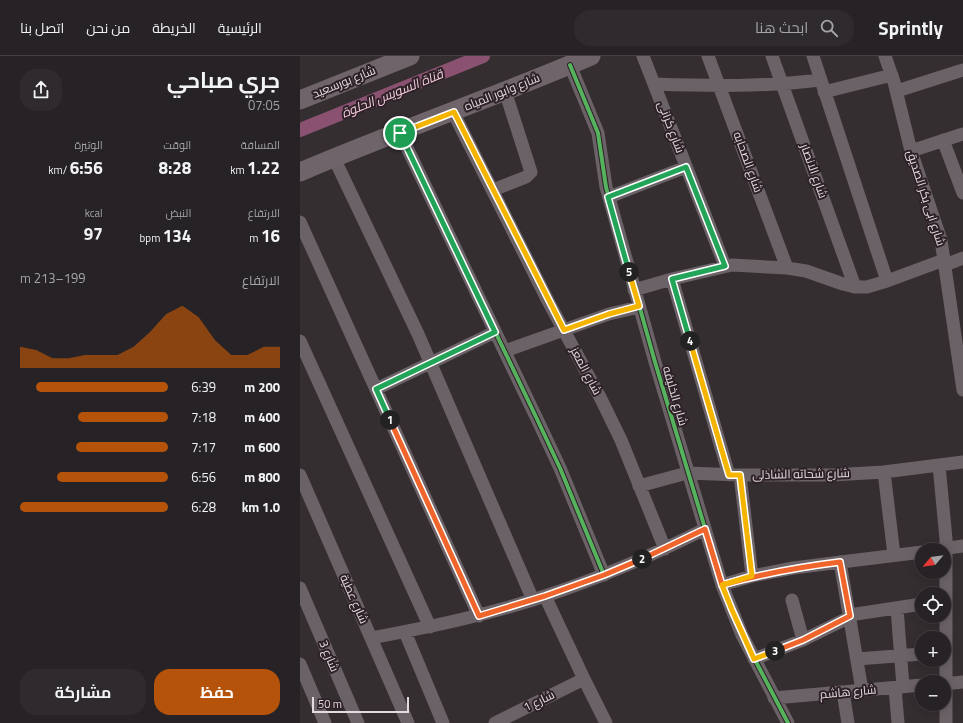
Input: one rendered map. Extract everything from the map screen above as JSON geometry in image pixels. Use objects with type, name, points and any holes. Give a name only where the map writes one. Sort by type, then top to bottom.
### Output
[{"type":"main road","name":"شارع بورسعيد","points":[[300,100],[410,56]]},
{"type":"main road","name":"شارع وابور المياه","points":[[300,172],[454,112],[591,56]]},
{"type":"street","name":"شارع كرانى","points":[[643,56],[725,266]]},
{"type":"street","name":"شارع الصحابه","points":[[708,56],[787,268]]},
{"type":"street","name":"شارع الانصار","points":[[772,56],[855,287]]},
{"type":"street","points":[[812,56],[888,281]]},
{"type":"street","name":"شارع ابى بكر الصديق","points":[[885,56],[897,91],[910,151],[938,231],[963,385]]},
{"type":"street","name":"شارع الخليفه","points":[[570,65],[598,133],[608,197],[687,473],[722,585],[754,659],[788,723]]},
{"type":"street","points":[[897,91],[963,70]]},
{"type":"street","points":[[824,92],[892,75]]},
{"type":"street","points":[[655,84],[720,86],[782,84],[820,80]]},
{"type":"street","points":[[493,190],[526,177],[531,172],[505,91]]},
{"type":"street","name":"شارع المعز","points":[[454,112],[564,330],[601,399],[620,440],[665,549]]},
{"type":"street","points":[[400,133],[560,468],[604,575]]},
{"type":"street","points":[[910,151],[963,134]]},
{"type":"street","points":[[943,140],[963,193]]},
{"type":"street","points":[[334,158],[539,598],[584,679],[606,723]]},
{"type":"street","points":[[608,197],[686,167]]},
{"type":"street","points":[[300,222],[479,616]]},
{"type":"street","points":[[634,290],[672,279],[732,265],[787,268],[806,271],[843,284],[855,287],[867,287],[963,258]]},
{"type":"street","points":[[672,279],[735,475],[752,576]]},
{"type":"street","points":[[505,351],[609,314],[639,306]]},
{"type":"street","points":[[376,389],[495,332]]},
{"type":"street","points":[[300,341],[430,627]]},
{"type":"street","name":"شارع شحاته الشاذلى","points":[[639,486],[687,473],[735,475],[832,475],[884,472],[963,462]]},
{"type":"street","points":[[939,466],[946,528],[942,543]]},
{"type":"street","points":[[884,472],[894,555]]},
{"type":"street","name":"شارع عطية","points":[[300,475],[408,723]]},
{"type":"street","points":[[371,638],[479,616],[539,598],[604,575],[665,549],[705,529]]},
{"type":"street","points":[[951,548],[963,546]]},
{"type":"street","points":[[722,585],[752,576],[793,568],[915,553]]},
{"type":"street","points":[[840,562],[862,690]]},
{"type":"street","name":"شارع 3","points":[[300,588],[358,723]]},
{"type":"street","points":[[792,600],[803,640]]},
{"type":"street","points":[[754,659],[803,640],[850,616],[864,612],[915,605]]},
{"type":"street","points":[[897,608],[901,655],[898,723]]},
{"type":"street","points":[[405,632],[443,723]]},
{"type":"street","points":[[857,659],[915,654]]},
{"type":"street","points":[[300,664],[325,723]]},
{"type":"street","name":"شارع 1","points":[[495,723],[518,718],[584,679]]},
{"type":"street","points":[[951,683],[963,682]]},
{"type":"street","name":"شارع هاشم","points":[[774,698],[915,686]]},
{"type":"street","points":[[843,692],[848,723]]},
{"type":"street","points":[[946,711],[946,723]]},
{"type":"waterway","name":"قناة السويس الحلوة","points":[[300,130],[483,56]]},
{"type":"cycle path","points":[[570,65],[598,133],[606,187],[655,362],[722,585],[742,635],[788,723]]},
{"type":"cycle path","points":[[400,133],[560,468],[604,575]]},
{"type":"route","points":[[400,133],[454,112],[528,262],[564,330],[609,314],[639,306],[608,197],[686,167],[725,266],[672,279],[729,475],[740,475],[752,576],[722,585],[742,635],[754,659],[803,640],[850,616],[840,562],[793,568],[752,576],[722,585],[705,529],[665,549],[604,575],[545,596],[479,616],[376,389],[495,332],[400,133]]}]
